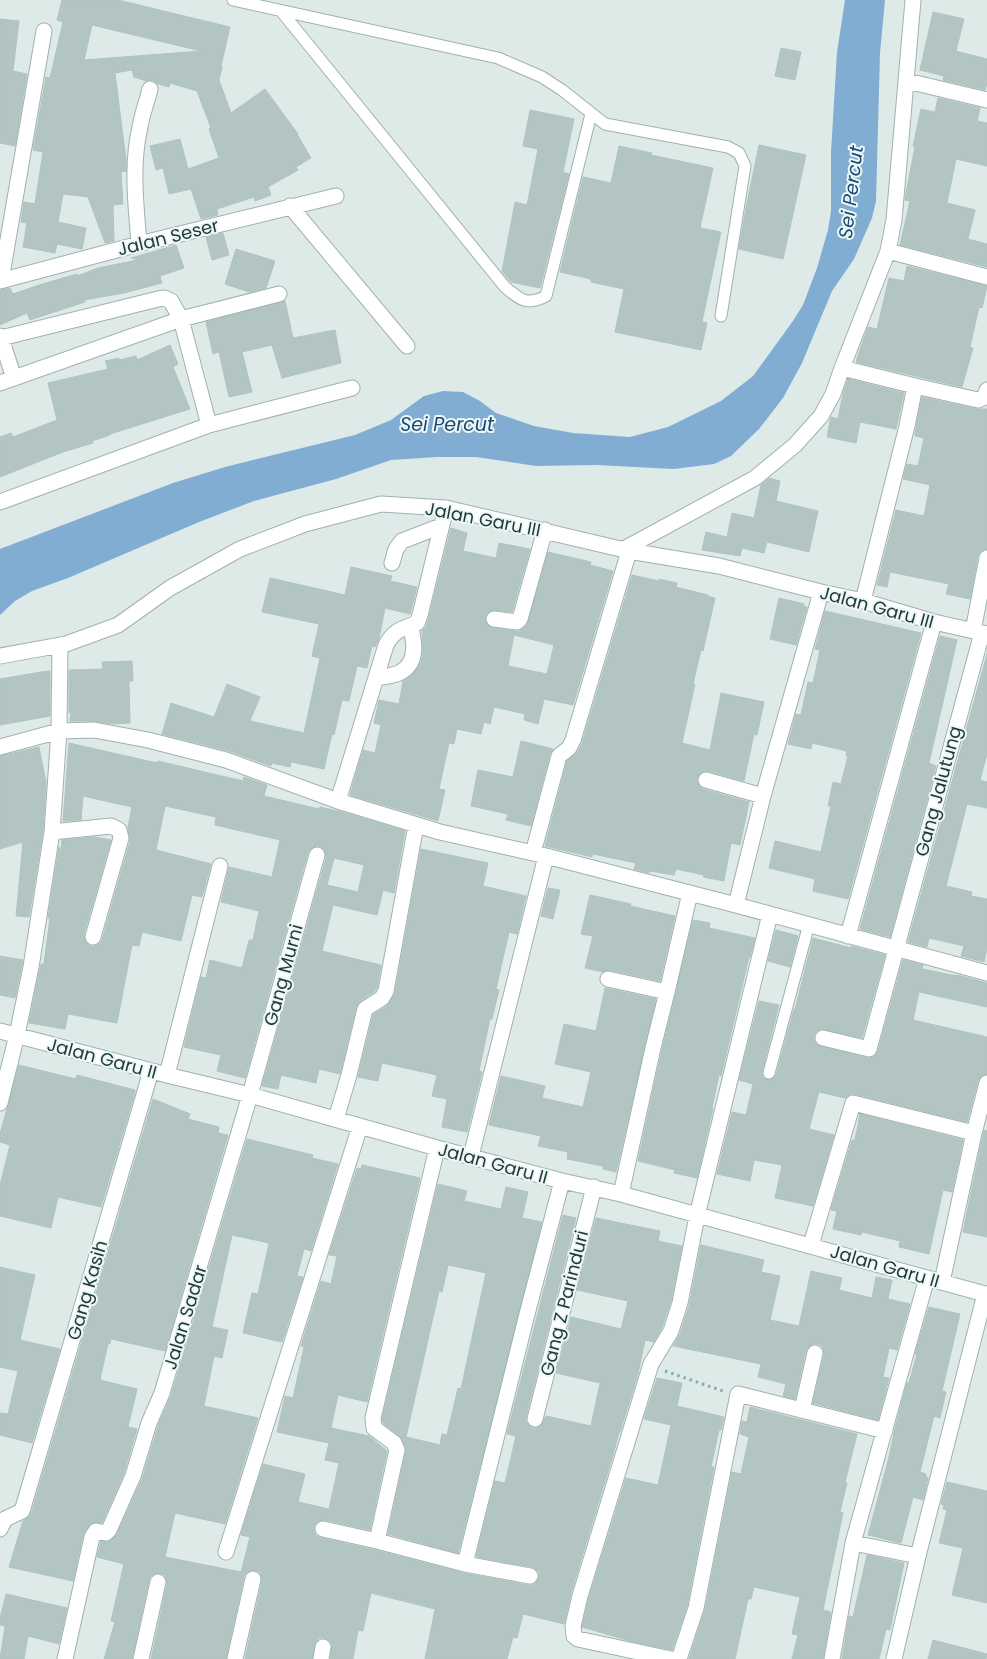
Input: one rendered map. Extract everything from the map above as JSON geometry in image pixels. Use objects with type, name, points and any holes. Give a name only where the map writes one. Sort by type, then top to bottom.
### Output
[{"type":"street","points":[[471,1156],[539,855],[559,756],[569,748],[573,740],[627,550],[755,478],[795,445],[821,416],[834,394],[842,368],[888,251],[894,220],[913,0]]},
{"type":"street","points":[[0,280],[44,31]]},
{"type":"street","points":[[907,81],[987,100]]},
{"type":"street","points":[[138,244],[134,190],[136,158],[139,128],[150,90]]},
{"type":"street","name":"Jalan Seser","points":[[0,280],[336,196]]},
{"type":"street","points":[[290,206],[407,346]]},
{"type":"street","points":[[888,251],[987,277]]},
{"type":"street","points":[[209,425],[181,319],[170,301],[164,298],[0,337],[7,381],[181,319],[279,294]]},
{"type":"street","points":[[842,368],[978,400],[985,397],[987,390]]},
{"type":"street","points":[[863,601],[908,426],[915,386]]},
{"type":"street","points":[[0,502],[209,425],[352,388]]},
{"type":"street","name":"Jalan Garu III","points":[[0,656],[60,646],[118,625],[170,588],[240,549],[305,524],[381,504],[446,508],[627,550],[719,566],[863,601],[934,622],[981,632]]},
{"type":"street","points":[[338,801],[386,645],[391,635],[417,623],[420,615],[446,508]]},
{"type":"street","points":[[392,563],[396,550],[402,541],[441,526]]},
{"type":"street","points":[[494,619],[513,623],[520,619],[545,530]]},
{"type":"street","name":"Gang Jalutung","points":[[823,1038],[869,1048],[981,632],[987,558]]},
{"type":"street","points":[[736,905],[763,796],[821,592]]},
{"type":"street","points":[[848,936],[934,622]]},
{"type":"street","points":[[376,678],[399,673],[410,666],[414,650],[414,639],[410,626]]},
{"type":"street","points":[[0,1103],[31,967],[52,832],[59,731],[60,646]]},
{"type":"street","points":[[0,747],[59,731],[94,730],[148,740],[226,760],[338,801],[440,832],[690,893],[987,973]]},
{"type":"street","points":[[706,780],[763,796]]},
{"type":"street","points":[[336,1119],[349,1075],[364,1009],[382,998],[386,991],[416,825]]},
{"type":"street","points":[[52,832],[111,826],[119,830],[121,838],[93,938]]},
{"type":"street","name":"Gang Murni","points":[[250,1095],[316,855]]},
{"type":"street","points":[[167,1075],[220,866]]},
{"type":"street","points":[[621,1194],[690,893]]},
{"type":"street","points":[[671,1659],[585,1641],[578,1639],[573,1633],[580,1596],[651,1364],[671,1332],[676,1318],[698,1216],[770,914]]},
{"type":"street","points":[[608,980],[667,992]]},
{"type":"street","name":"Jalan Garu II","points":[[0,1031],[250,1095],[437,1148],[562,1181],[621,1194],[986,1294]]},
{"type":"street","name":"Gang Kasih","points":[[0,1530],[6,1519],[22,1512],[151,1071]]},
{"type":"street","points":[[942,1282],[974,1133],[987,1083]]},
{"type":"street","name":"Jalan Sadar","points":[[65,1659],[91,1541],[96,1531],[106,1534],[109,1530],[132,1476],[149,1423],[162,1393],[250,1095]]},
{"type":"street","points":[[811,1245],[853,1103],[974,1133]]},
{"type":"street","points":[[226,1552],[360,1126]]},
{"type":"street","points":[[377,1541],[397,1450],[394,1443],[374,1428],[373,1418],[437,1148]]},
{"type":"street","points":[[466,1564],[562,1181]]},
{"type":"street","name":"Gang Z Parinduri","points":[[534,1419],[594,1188]]},
{"type":"street","points":[[832,1659],[853,1542],[927,1278]]},
{"type":"street","points":[[894,1659],[918,1556],[986,1294]]},
{"type":"street","points":[[802,1410],[815,1353]]},
{"type":"street","points":[[679,1659],[696,1608],[738,1394],[885,1431]]},
{"type":"street","points":[[323,1530],[377,1541],[466,1564],[530,1576]]},
{"type":"street","points":[[853,1542],[918,1556]]},
{"type":"street","points":[[235,1659],[253,1579]]},
{"type":"street","points":[[141,1659],[158,1582]]},
{"type":"lane","points":[[233,0],[498,58],[542,77],[562,90],[605,124],[728,147],[738,153],[745,166],[721,316]]},
{"type":"lane","points":[[281,11],[504,287],[520,299],[535,301],[546,296],[592,114]]},
{"type":"lane","points":[[768,1073],[809,924]]},
{"type":"path","points":[[651,1364],[679,1377],[715,1389],[738,1394]]},
{"type":"water","name":"Sei Percut","points":[[845,0],[885,0],[880,53],[876,201],[872,218],[854,259],[832,291],[802,363],[783,398],[759,429],[731,456],[714,464],[674,469],[596,465],[536,466],[476,457],[391,460],[336,479],[254,501],[199,522],[68,578],[32,591],[15,601],[0,615],[0,549],[173,483],[225,467],[355,435],[391,420],[424,396],[443,391],[463,392],[480,401],[496,413],[534,426],[573,433],[630,437],[668,427],[721,401],[753,376],[793,321],[803,305],[817,268],[828,230],[831,211],[831,152],[837,52]]},
{"type":"building","points":[[62,0],[118,0],[230,27],[219,80],[231,113],[265,89],[298,134],[311,158],[296,167],[298,170],[268,187],[271,195],[255,201],[254,197],[217,209],[218,215],[201,219],[191,189],[169,194],[163,168],[156,170],[150,146],[180,139],[188,169],[219,158],[209,129],[211,128],[197,91],[170,83],[169,87],[158,84],[153,80],[146,81],[134,77],[132,70],[115,73],[126,171],[121,172],[123,204],[113,205],[114,241],[105,243],[88,197],[63,194],[58,222],[86,228],[82,249],[57,244],[55,253],[23,247],[27,223],[21,222],[24,202],[35,204],[43,152],[33,150],[46,77],[50,78],[63,22],[57,20]],"holes":[[[92,25],[201,51],[84,60]]]},
{"type":"building","points":[[933,12],[964,19],[956,51],[987,59],[987,83],[985,90],[943,80],[944,76],[920,70]]},
{"type":"building","points":[[0,19],[19,21],[13,71],[27,74],[15,146],[0,143]]},
{"type":"building","points":[[781,48],[801,52],[795,80],[775,76]]},
{"type":"building","points":[[938,98],[980,108],[977,121],[987,123],[987,166],[956,159],[947,203],[975,210],[968,239],[987,244],[987,267],[900,245],[910,201],[905,200],[921,109],[935,112]]},
{"type":"building","points":[[530,110],[574,119],[563,172],[569,174],[540,288],[511,282],[502,271],[515,202],[527,205],[538,149],[523,146]]},
{"type":"building","points":[[759,145],[806,155],[783,259],[739,249]]},
{"type":"building","points":[[619,146],[713,168],[700,228],[721,232],[702,322],[707,323],[701,350],[615,332],[624,289],[591,282],[591,279],[560,272],[583,177],[611,183]]},
{"type":"building","points":[[223,233],[229,255],[212,260],[206,237]]},
{"type":"building","points":[[176,245],[184,268],[160,276],[162,283],[124,293],[84,300],[85,302],[30,320],[27,313],[0,325],[0,290],[10,288],[13,294],[77,274],[77,276],[98,268],[138,260],[131,258]]},
{"type":"building","points":[[236,249],[275,261],[266,288],[249,292],[225,284]]},
{"type":"building","points":[[907,266],[987,286],[982,308],[979,307],[970,347],[973,348],[962,387],[856,362],[868,327],[877,329],[889,278],[904,281]]},
{"type":"building","points":[[285,301],[293,338],[335,330],[341,363],[282,378],[272,345],[242,352],[252,392],[229,397],[219,352],[213,354],[206,322]]},
{"type":"building","points":[[170,345],[178,364],[173,367],[190,409],[110,434],[92,441],[93,443],[63,452],[0,477],[0,437],[11,433],[13,437],[57,420],[48,383],[108,369],[105,361],[136,356],[137,360]]},
{"type":"building","points":[[848,379],[904,393],[896,429],[860,422],[856,443],[827,437],[831,417],[838,419]]},
{"type":"building","points":[[922,397],[976,409],[987,409],[987,549],[980,552],[978,556],[970,599],[946,594],[949,584],[890,572],[887,587],[877,585],[896,510],[924,516],[930,485],[903,479],[907,464],[918,466],[924,438],[915,436],[915,433]]},
{"type":"building","points":[[769,478],[780,481],[776,501],[818,511],[809,552],[767,542],[764,553],[742,548],[740,556],[702,550],[706,532],[727,537],[732,513],[754,518],[761,485]]},
{"type":"building","points":[[451,528],[467,533],[463,551],[496,558],[499,543],[530,549],[512,612],[495,610],[486,614],[486,623],[493,628],[520,631],[527,625],[548,552],[591,562],[590,565],[613,571],[573,705],[544,699],[538,724],[524,720],[525,714],[494,707],[490,724],[484,722],[481,734],[457,729],[454,744],[449,743],[439,789],[445,790],[438,821],[350,795],[363,750],[375,753],[381,725],[374,723],[379,700],[399,704],[403,681],[412,675],[421,662],[423,652],[422,631],[426,627]],"holes":[[[514,635],[554,645],[547,674],[508,666]]]},
{"type":"building","points":[[351,567],[392,576],[390,581],[417,587],[410,614],[385,608],[379,639],[375,647],[372,646],[367,668],[357,666],[349,701],[342,700],[324,769],[291,762],[290,767],[272,763],[271,766],[229,751],[162,734],[171,703],[214,717],[227,684],[260,697],[250,721],[304,733],[320,658],[312,656],[319,624],[262,612],[270,578],[345,595]]},
{"type":"building","points":[[632,575],[677,583],[676,587],[715,598],[703,651],[701,650],[693,684],[695,684],[682,743],[710,750],[721,693],[764,702],[757,735],[754,734],[744,781],[708,771],[700,773],[697,778],[699,786],[703,789],[749,802],[740,845],[731,843],[724,881],[676,869],[674,875],[650,871],[649,873],[634,869],[636,863],[593,854],[592,857],[545,846],[567,761],[577,753],[582,743]]},
{"type":"building","points":[[779,598],[804,604],[803,606],[807,607],[796,645],[770,639]]},
{"type":"building","points":[[825,611],[921,633],[848,899],[813,891],[815,879],[769,868],[775,841],[821,852],[831,806],[828,806],[833,782],[841,784],[848,756],[846,756],[847,751],[812,743],[811,749],[788,744],[796,714],[801,715],[808,682],[813,683],[820,650],[815,649]]},
{"type":"building","points":[[940,636],[957,640],[929,763],[936,766],[890,937],[860,929]]},
{"type":"building","points":[[987,654],[987,754],[980,780],[987,782],[987,808],[967,804],[946,886],[972,892],[971,896],[987,899],[987,948],[984,962],[961,956],[964,946],[929,938],[927,947],[908,942]]},
{"type":"building","points":[[132,661],[133,681],[129,681],[130,723],[112,724],[94,721],[70,721],[69,670],[103,669],[102,662]]},
{"type":"building","points":[[50,671],[50,716],[0,725],[0,679]]},
{"type":"building","points":[[521,741],[553,749],[550,754],[531,826],[506,820],[508,814],[471,806],[478,770],[513,777]]},
{"type":"building","points":[[69,743],[243,781],[244,777],[267,785],[264,796],[319,809],[320,807],[342,812],[405,831],[394,893],[383,890],[377,915],[333,905],[322,951],[381,965],[377,988],[360,1001],[356,1007],[340,1074],[319,1069],[316,1083],[281,1075],[278,1089],[262,1086],[326,858],[324,849],[319,846],[311,848],[308,852],[245,1078],[217,1071],[221,1055],[184,1047],[201,977],[206,978],[210,960],[242,968],[249,940],[253,940],[259,911],[221,902],[229,867],[272,877],[280,840],[215,825],[216,817],[165,806],[156,850],[211,864],[202,897],[192,895],[181,941],[142,932],[139,946],[132,945],[117,1023],[68,1014],[65,1029],[29,1023],[41,964],[44,964],[50,918],[48,918],[59,847],[61,850],[62,840],[94,837],[111,840],[84,934],[86,943],[90,946],[95,946],[102,940],[130,841],[128,827],[132,807],[83,796],[81,820],[63,821]],"holes":[[[334,858],[364,865],[358,892],[327,885]]]},
{"type":"building","points":[[39,747],[46,782],[43,831],[29,917],[16,916],[23,842],[0,849],[0,756]]},
{"type":"building","points":[[421,849],[488,863],[483,886],[526,896],[517,934],[509,932],[496,989],[499,990],[492,1019],[490,1019],[479,1071],[482,1072],[467,1132],[442,1127],[447,1099],[432,1096],[437,1075],[382,1063],[378,1081],[358,1077],[373,1015],[387,1006],[395,993]]},
{"type":"building","points":[[548,888],[560,890],[553,919],[541,916]]},
{"type":"building","points":[[590,895],[675,916],[660,981],[610,970],[603,972],[585,968],[593,936],[581,934]]},
{"type":"building","points":[[693,920],[710,923],[709,928],[755,938],[721,1076],[719,1075],[697,1178],[674,1173],[675,1170],[638,1161]]},
{"type":"building","points":[[776,930],[798,936],[790,967],[768,961]]},
{"type":"building","points":[[813,938],[885,955],[862,1038],[821,1029],[814,1035],[817,1045],[867,1058],[875,1056],[903,960],[923,965],[922,969],[957,975],[987,983],[987,1007],[919,992],[913,1020],[987,1037],[987,1074],[981,1076],[978,1081],[967,1122],[855,1094],[850,1094],[845,1098],[819,1092],[809,1129],[834,1135],[813,1206],[775,1198],[782,1165],[754,1160],[750,1181],[717,1174],[732,1112],[746,1115],[753,1084],[739,1080],[759,1001],[779,1005],[762,1072],[763,1078],[770,1080],[776,1075]]},
{"type":"building","points":[[0,956],[23,960],[15,998],[0,995]]},
{"type":"building","points":[[605,988],[656,999],[616,1172],[603,1169],[603,1166],[567,1159],[568,1152],[538,1146],[541,1136],[489,1125],[501,1076],[545,1086],[542,1098],[583,1107],[591,1072],[555,1064],[564,1024],[596,1031]]},
{"type":"building","points":[[19,1065],[76,1079],[77,1075],[135,1090],[101,1207],[58,1197],[51,1228],[0,1216],[0,1185],[10,1145],[0,1142],[0,1134]]},
{"type":"building","points":[[153,1099],[190,1114],[188,1119],[219,1127],[218,1133],[228,1135],[165,1351],[111,1339],[110,1344],[108,1343],[100,1380],[137,1389],[128,1427],[137,1429],[124,1473],[102,1523],[92,1523],[83,1535],[73,1581],[9,1567],[23,1521],[29,1517],[32,1511]]},
{"type":"building","points":[[860,1114],[963,1140],[952,1192],[943,1190],[929,1254],[899,1247],[900,1241],[862,1232],[861,1235],[833,1229],[837,1211],[831,1210],[852,1140],[855,1140]]},
{"type":"building","points":[[984,1130],[987,1131],[987,1237],[963,1232]]},
{"type":"building","points":[[247,1139],[313,1155],[312,1158],[338,1164],[311,1251],[304,1249],[297,1276],[303,1277],[282,1342],[243,1333],[252,1293],[258,1294],[269,1243],[232,1235],[212,1327],[228,1330],[222,1358],[214,1356],[204,1406],[258,1418],[225,1524],[175,1513],[165,1557],[241,1572],[250,1537],[241,1535],[263,1464],[305,1474],[298,1502],[329,1509],[339,1463],[325,1460],[329,1443],[277,1432],[285,1396],[293,1398],[304,1347],[301,1346],[321,1281],[331,1284],[337,1256],[329,1255],[357,1168],[361,1169],[362,1165],[420,1178],[367,1402],[338,1395],[331,1428],[369,1436],[387,1451],[370,1530],[325,1520],[316,1522],[314,1531],[316,1536],[321,1538],[463,1573],[528,1585],[534,1585],[539,1578],[539,1572],[532,1567],[476,1557],[495,1481],[505,1483],[516,1436],[507,1434],[563,1215],[576,1218],[526,1417],[526,1422],[532,1428],[541,1426],[546,1416],[591,1426],[600,1383],[556,1373],[571,1317],[621,1329],[628,1301],[577,1290],[596,1218],[660,1231],[658,1241],[682,1246],[671,1301],[662,1327],[654,1342],[645,1340],[638,1374],[571,1593],[564,1624],[523,1614],[517,1638],[513,1637],[507,1659],[425,1659],[435,1609],[371,1593],[363,1631],[358,1630],[353,1659],[330,1659],[332,1644],[329,1640],[319,1638],[316,1641],[312,1659],[245,1659],[262,1581],[260,1572],[255,1570],[246,1572],[244,1577],[226,1659],[151,1659],[167,1584],[165,1575],[160,1573],[151,1575],[149,1580],[132,1659],[104,1659],[115,1622],[111,1621],[124,1564],[97,1557],[101,1541],[109,1542],[117,1534],[142,1479],[159,1423],[171,1396]]},
{"type":"building","points":[[438,1184],[467,1191],[464,1201],[501,1209],[506,1187],[528,1192],[522,1218],[542,1222],[458,1553],[388,1534],[406,1451],[402,1439],[383,1423],[382,1419]],"holes":[[[448,1265],[486,1273],[461,1389],[458,1388],[447,1435],[442,1434],[440,1445],[406,1437],[439,1291],[442,1292]]]},
{"type":"building","points":[[701,1245],[764,1260],[761,1272],[780,1276],[770,1320],[799,1326],[811,1271],[842,1278],[839,1290],[872,1298],[876,1277],[892,1280],[888,1299],[910,1304],[897,1350],[889,1348],[883,1377],[889,1378],[878,1420],[813,1403],[824,1355],[822,1346],[818,1344],[812,1344],[806,1350],[795,1399],[783,1396],[786,1384],[758,1377],[761,1364],[673,1346],[680,1334],[689,1306]]},
{"type":"building","points":[[0,1267],[35,1275],[20,1340],[60,1349],[32,1443],[0,1435],[0,1413],[8,1414],[18,1371],[0,1367]]},
{"type":"building","points":[[929,1307],[960,1314],[942,1391],[946,1392],[940,1418],[934,1416],[920,1472],[926,1474],[928,1478],[923,1500],[913,1497],[901,1543],[868,1535],[907,1383],[909,1383],[917,1354],[915,1354]]},
{"type":"building","points":[[657,1378],[682,1383],[677,1406],[724,1417],[721,1430],[719,1430],[711,1467],[714,1467],[687,1606],[672,1650],[630,1641],[582,1627],[626,1478],[658,1485],[671,1425],[644,1419]]},
{"type":"building","points":[[750,1407],[857,1434],[845,1482],[847,1483],[840,1512],[843,1513],[823,1610],[831,1612],[823,1659],[792,1659],[798,1635],[792,1634],[800,1597],[754,1587],[751,1599],[748,1599],[735,1659],[689,1659],[705,1610],[732,1472],[741,1474],[749,1437],[740,1434],[742,1421],[747,1422]]},
{"type":"building","points":[[947,1482],[987,1491],[987,1603],[952,1595],[963,1548],[939,1543],[947,1510],[943,1509],[944,1505],[941,1504]]},
{"type":"building","points":[[867,1555],[904,1563],[890,1630],[886,1629],[879,1659],[842,1659],[849,1616],[853,1617]]},
{"type":"building","points":[[6,1594],[67,1608],[59,1644],[28,1636],[24,1659],[0,1659],[5,1626],[0,1625],[0,1618]]},
{"type":"building","points":[[933,1640],[987,1654],[986,1659],[928,1659]]}]
